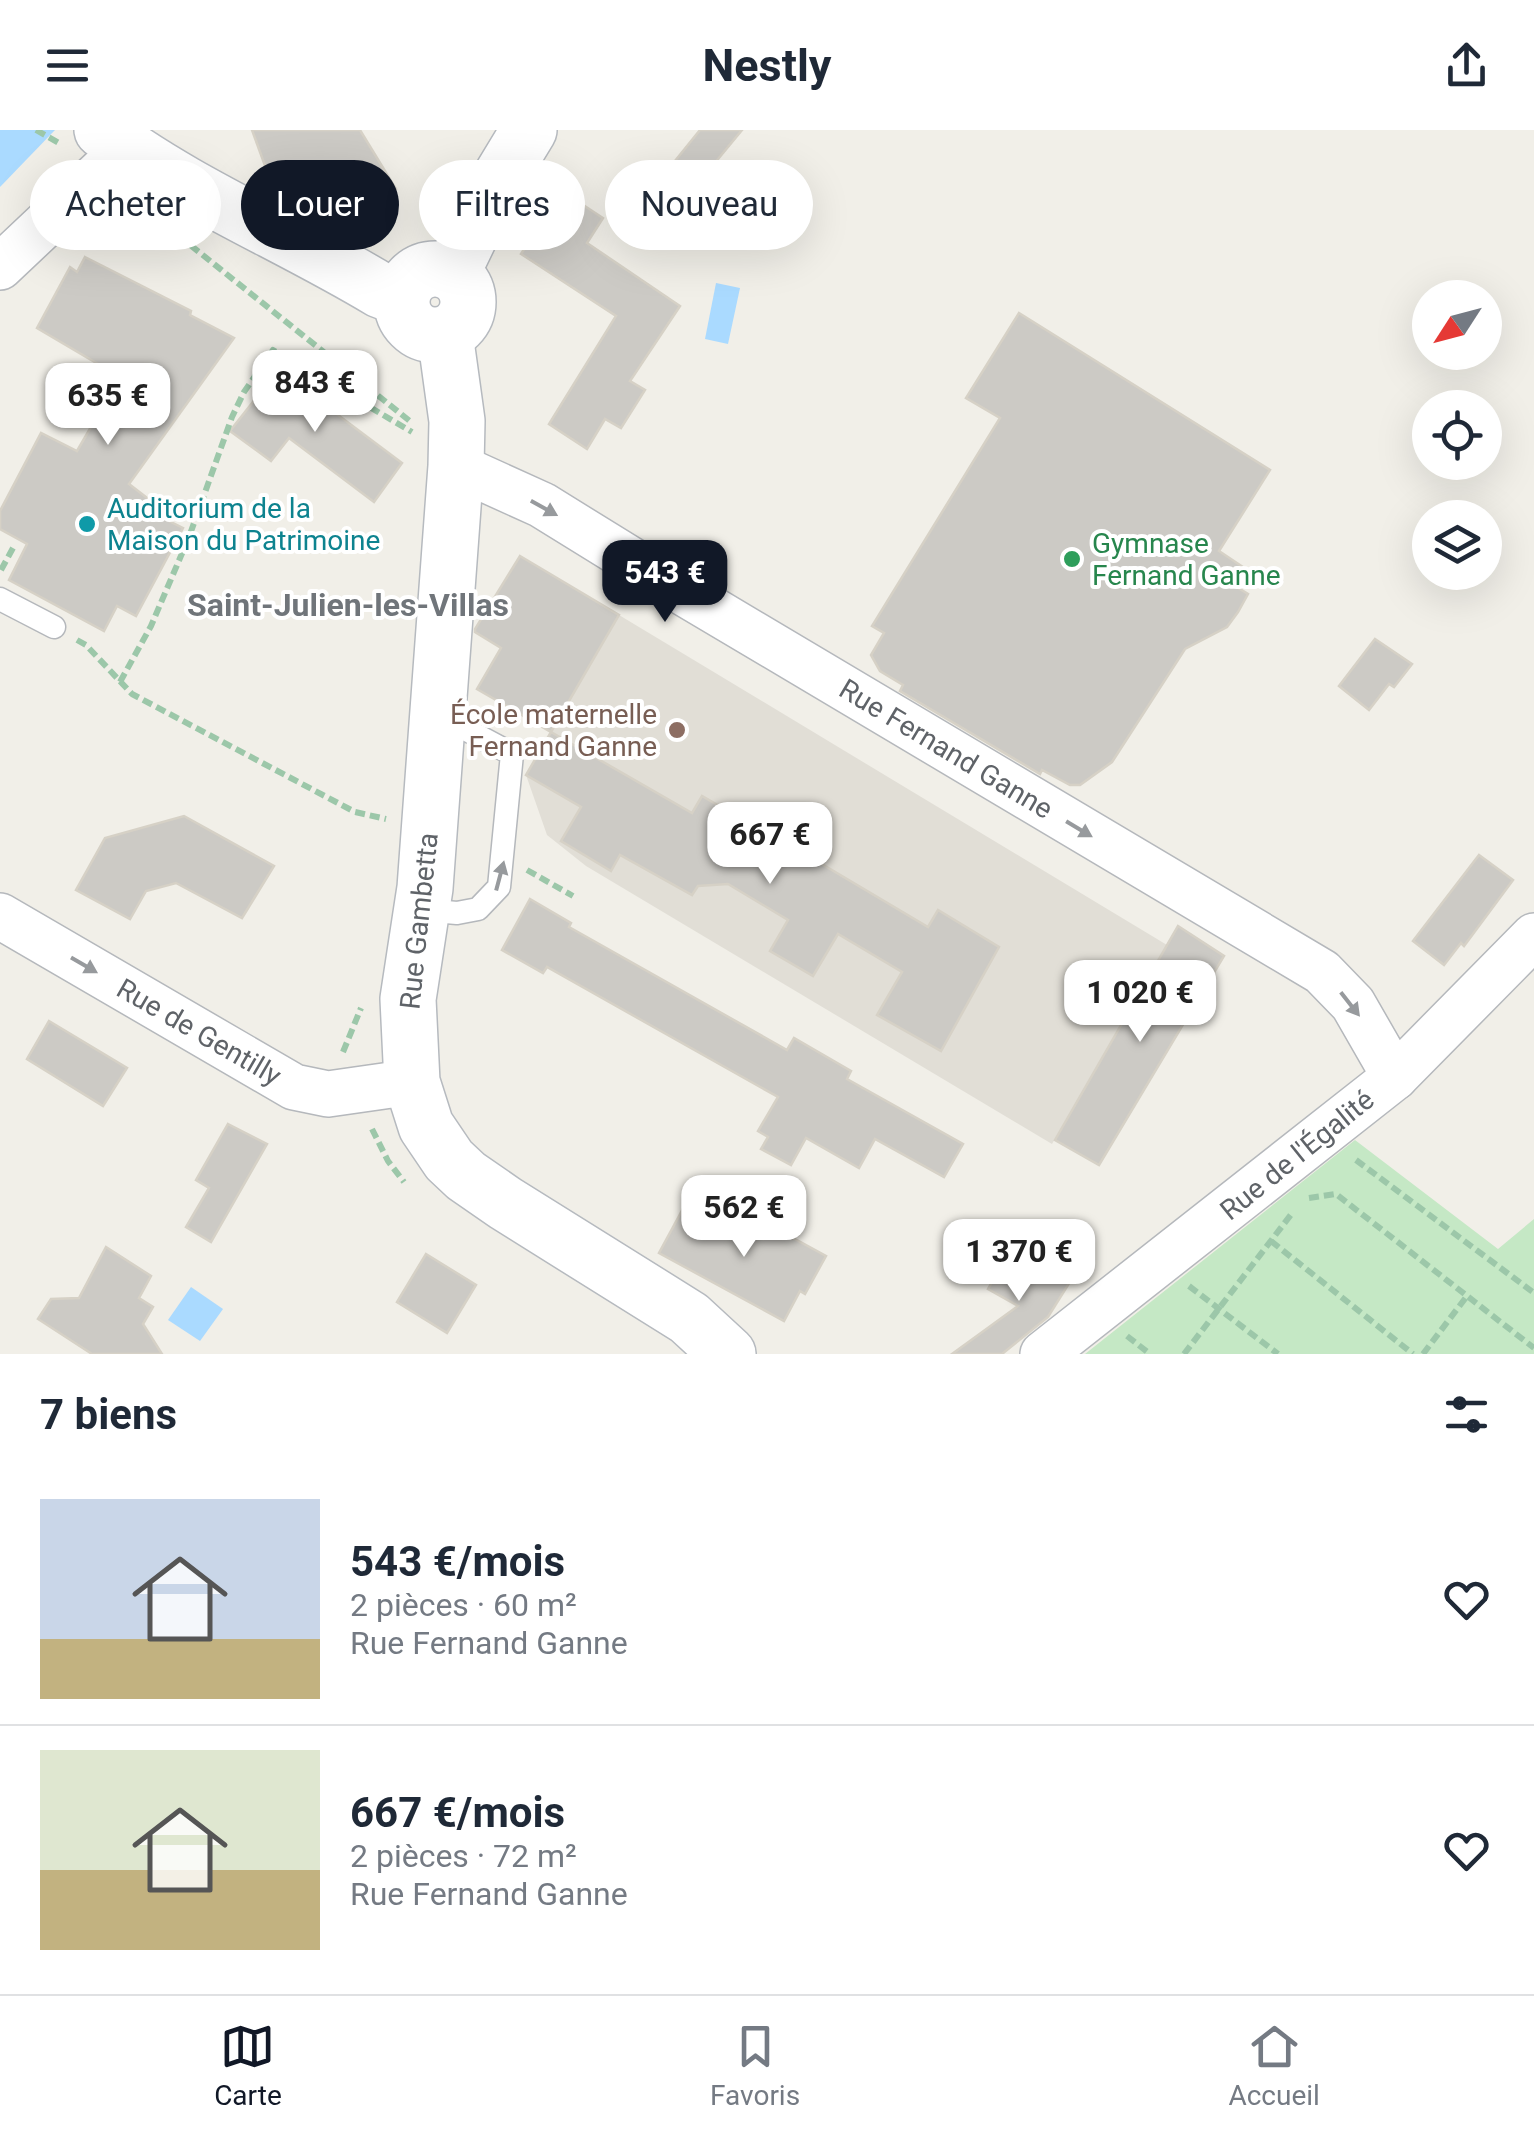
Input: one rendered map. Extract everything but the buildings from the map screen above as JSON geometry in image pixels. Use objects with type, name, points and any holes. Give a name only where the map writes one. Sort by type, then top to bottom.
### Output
[{"type":"street","points":[[452,273],[489,196],[529,130]]},
{"type":"street","points":[[0,267],[97,149],[401,298]]},
{"type":"street","points":[[430,268],[452,273],[466,289],[468,300],[462,321],[445,334],[434,336],[413,328],[402,309],[401,298],[410,278],[430,268]]},
{"type":"street","name":"Rue Gambetta","points":[[445,334],[457,422],[456,466],[422,910],[408,1000],[412,1082],[426,1126],[448,1160],[466,1176],[504,1204],[688,1318],[728,1354]]},
{"type":"street","name":"Rue Fernand Ganne","points":[[456,466],[542,505],[1322,972],[1353,1004],[1395,1077]]},
{"type":"street","name":"Rue de Gentilly","points":[[0,916],[294,1087],[328,1094],[412,1082]]},
{"type":"street","name":"Rue de l'Égalité","points":[[1044,1354],[1395,1077],[1534,936]]},
{"type":"lane","points":[[0,599],[54,627]]},
{"type":"lane","points":[[422,910],[457,913],[478,909],[499,887],[504,857],[512,754],[465,729],[437,728]]},
{"type":"path","points":[[36,130],[97,149]]},
{"type":"path","points":[[120,682],[151,626],[189,537],[232,417],[244,392],[274,350],[419,436],[410,418],[197,250]]},
{"type":"path","points":[[0,571],[13,548]]},
{"type":"path","points":[[54,627],[86,645],[132,694],[355,812],[390,820]]},
{"type":"path","points":[[388,837],[391,800]]},
{"type":"path","points":[[504,857],[573,896]]},
{"type":"path","points":[[364,996],[342,1052],[372,1130],[406,1184]]},
{"type":"path","points":[[1322,1136],[1534,1293]]},
{"type":"path","points":[[1184,1354],[1303,1199],[1336,1194],[1534,1348]]},
{"type":"path","points":[[1271,1241],[1414,1354]]},
{"type":"path","points":[[1164,1260],[1179,1278],[1278,1354]]},
{"type":"path","points":[[1422,1354],[1467,1296]]},
{"type":"path","points":[[1128,1336],[1150,1354]]},
{"type":"shaded area","points":[[619,615],[1167,945],[1052,1144],[586,866],[547,835],[526,775]]},
{"type":"green space","points":[[1355,1140],[1498,1249],[1534,1219],[1534,1354],[1085,1354]]},
{"type":"water","points":[[0,130],[55,130],[0,187]]},
{"type":"water","points":[[716,283],[740,288],[728,344],[705,339]]},
{"type":"water","points":[[191,1287],[223,1309],[200,1341],[168,1320]]},
{"type":"place","name":"Auditorium de la Maison du Patrimoine","points":[[87,524]]},
{"type":"place","name":"Gymnase Fernand Ganne","points":[[1072,559]]},
{"type":"place","name":"École maternelle Fernand Ganne","points":[[677,730]]},
{"type":"district","name":"Saint-Julien-les-Villas","points":[[348,605]]}]
